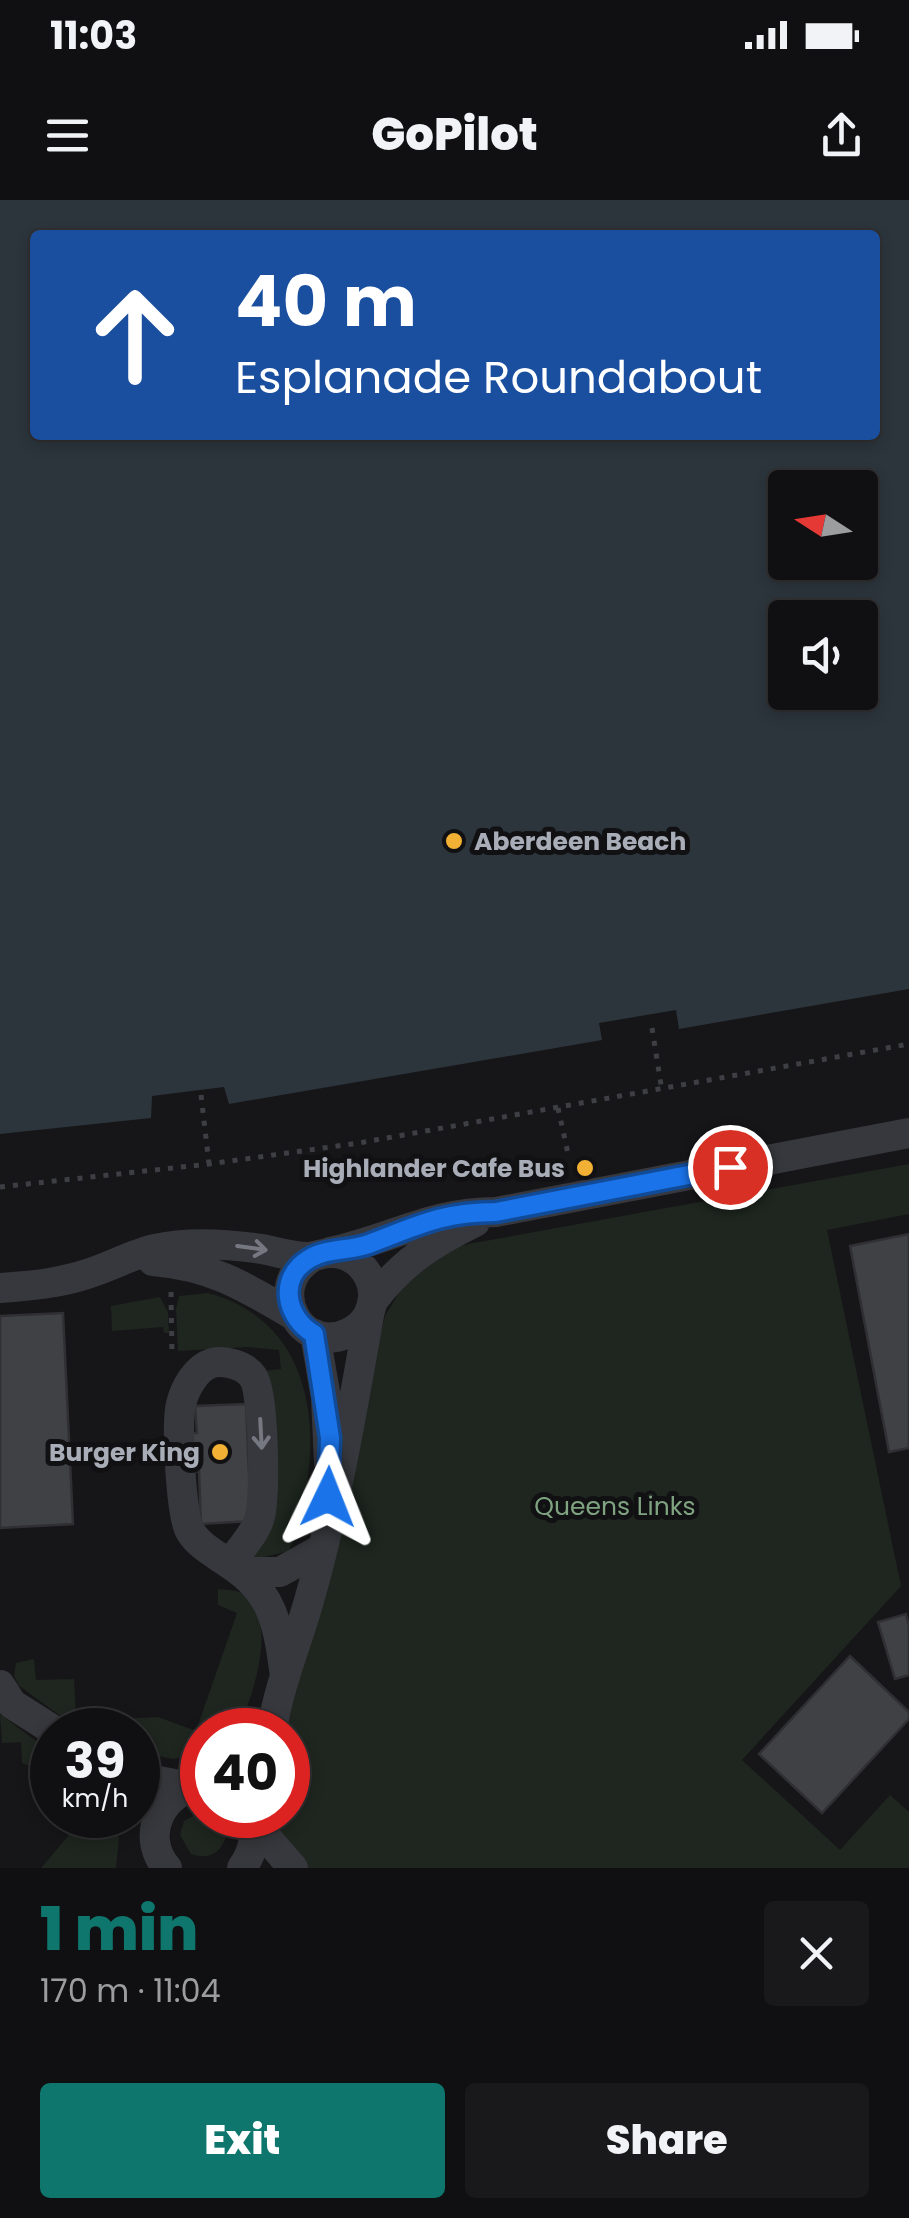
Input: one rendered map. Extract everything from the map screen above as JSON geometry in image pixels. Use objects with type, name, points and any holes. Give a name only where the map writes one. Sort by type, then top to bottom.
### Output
[{"type":"street","points":[[236,1568],[280,1572],[324,1538],[330,1438],[304,1324],[289,1302],[290,1283],[296,1271],[321,1255],[367,1245],[460,1212],[496,1212],[909,1133]]},
{"type":"street","points":[[126,1259],[178,1263],[212,1271],[250,1288],[304,1324],[343,1335],[359,1326],[391,1276],[419,1252],[496,1212]]},
{"type":"street","points":[[0,1288],[54,1283],[156,1248],[209,1244],[348,1256],[363,1267],[371,1284],[371,1306],[345,1456],[278,1703]]},
{"type":"street","points":[[236,1568],[256,1527],[264,1492],[256,1384],[248,1372],[225,1362],[206,1365],[185,1392],[180,1410],[183,1508],[192,1534],[236,1568],[268,1601],[279,1637],[278,1703]]},
{"type":"street","points":[[0,1685],[8,1700],[30,1715]]},
{"type":"street","points":[[152,1846],[161,1810],[168,1800],[180,1794]]},
{"type":"street","points":[[242,1868],[254,1838]]},
{"type":"street","points":[[267,1838],[292,1868]]},
{"type":"path","points":[[652,1028],[662,1091]]},
{"type":"path","points":[[0,1187],[359,1144],[909,1044]]},
{"type":"path","points":[[201,1095],[209,1164]]},
{"type":"path","points":[[558,1108],[569,1158]]},
{"type":"path","points":[[172,1310],[172,1332]]},
{"type":"green space","name":"Queens Links","points":[[909,1164],[909,1214],[827,1230],[901,1586],[742,1760],[840,1850],[890,1795],[909,1812],[909,1868],[303,1868],[289,1850],[282,1838],[310,1838],[310,1708],[287,1708],[385,1316],[407,1280],[457,1246]]},
{"type":"green space","points":[[208,1293],[247,1309],[276,1334],[295,1364],[306,1399],[310,1437],[308,1476],[289,1551],[252,1560],[263,1371],[281,1369],[279,1350],[247,1347],[178,1351],[179,1296]]},
{"type":"green space","points":[[160,1297],[168,1312],[169,1333],[164,1333],[163,1327],[112,1331],[111,1306]]},
{"type":"green space","points":[[218,1589],[242,1593],[254,1605],[260,1620],[260,1659],[246,1708],[204,1708],[237,1613],[218,1605]]},
{"type":"green space","points":[[34,1659],[36,1680],[74,1679],[76,1708],[49,1708],[18,1685],[14,1675],[16,1663]]},
{"type":"green space","points":[[0,1714],[30,1736],[30,1766],[22,1763],[21,1742],[2,1743]]},
{"type":"green space","points":[[160,1718],[180,1725],[180,1758],[160,1756]]},
{"type":"green space","points":[[66,1838],[119,1838],[116,1868],[41,1868]]},
{"type":"green space","points":[[182,1838],[226,1838],[208,1856],[191,1854]]},
{"type":"shaded area","name":"Aberdeen Beach","points":[[0,200],[909,200],[909,989],[679,1029],[676,1010],[599,1023],[602,1040],[229,1104],[224,1087],[152,1096],[151,1118],[0,1134]]},
{"type":"building","points":[[909,1234],[909,1448],[889,1452],[850,1246]]},
{"type":"building","points":[[63,1313],[73,1524],[0,1528],[0,1316]]},
{"type":"building","name":"Burger King","points":[[246,1404],[251,1521],[201,1524],[199,1471],[193,1472],[195,1406]]},
{"type":"building","points":[[906,1614],[909,1675],[895,1679],[878,1622]]},
{"type":"building","points":[[850,1656],[909,1712],[909,1719],[822,1813],[759,1754]]},
{"type":"place","name":"Aberdeen Beach","points":[[454,841]]},
{"type":"place","name":"Highlander Cafe Bus","points":[[585,1168]]},
{"type":"place","name":"Burger King","points":[[220,1452]]},
{"type":"route","points":[[328,1497],[330,1438],[314,1334],[298,1321],[289,1302],[290,1283],[305,1261],[320,1254],[367,1245],[460,1212],[496,1212],[730,1167]]}]
